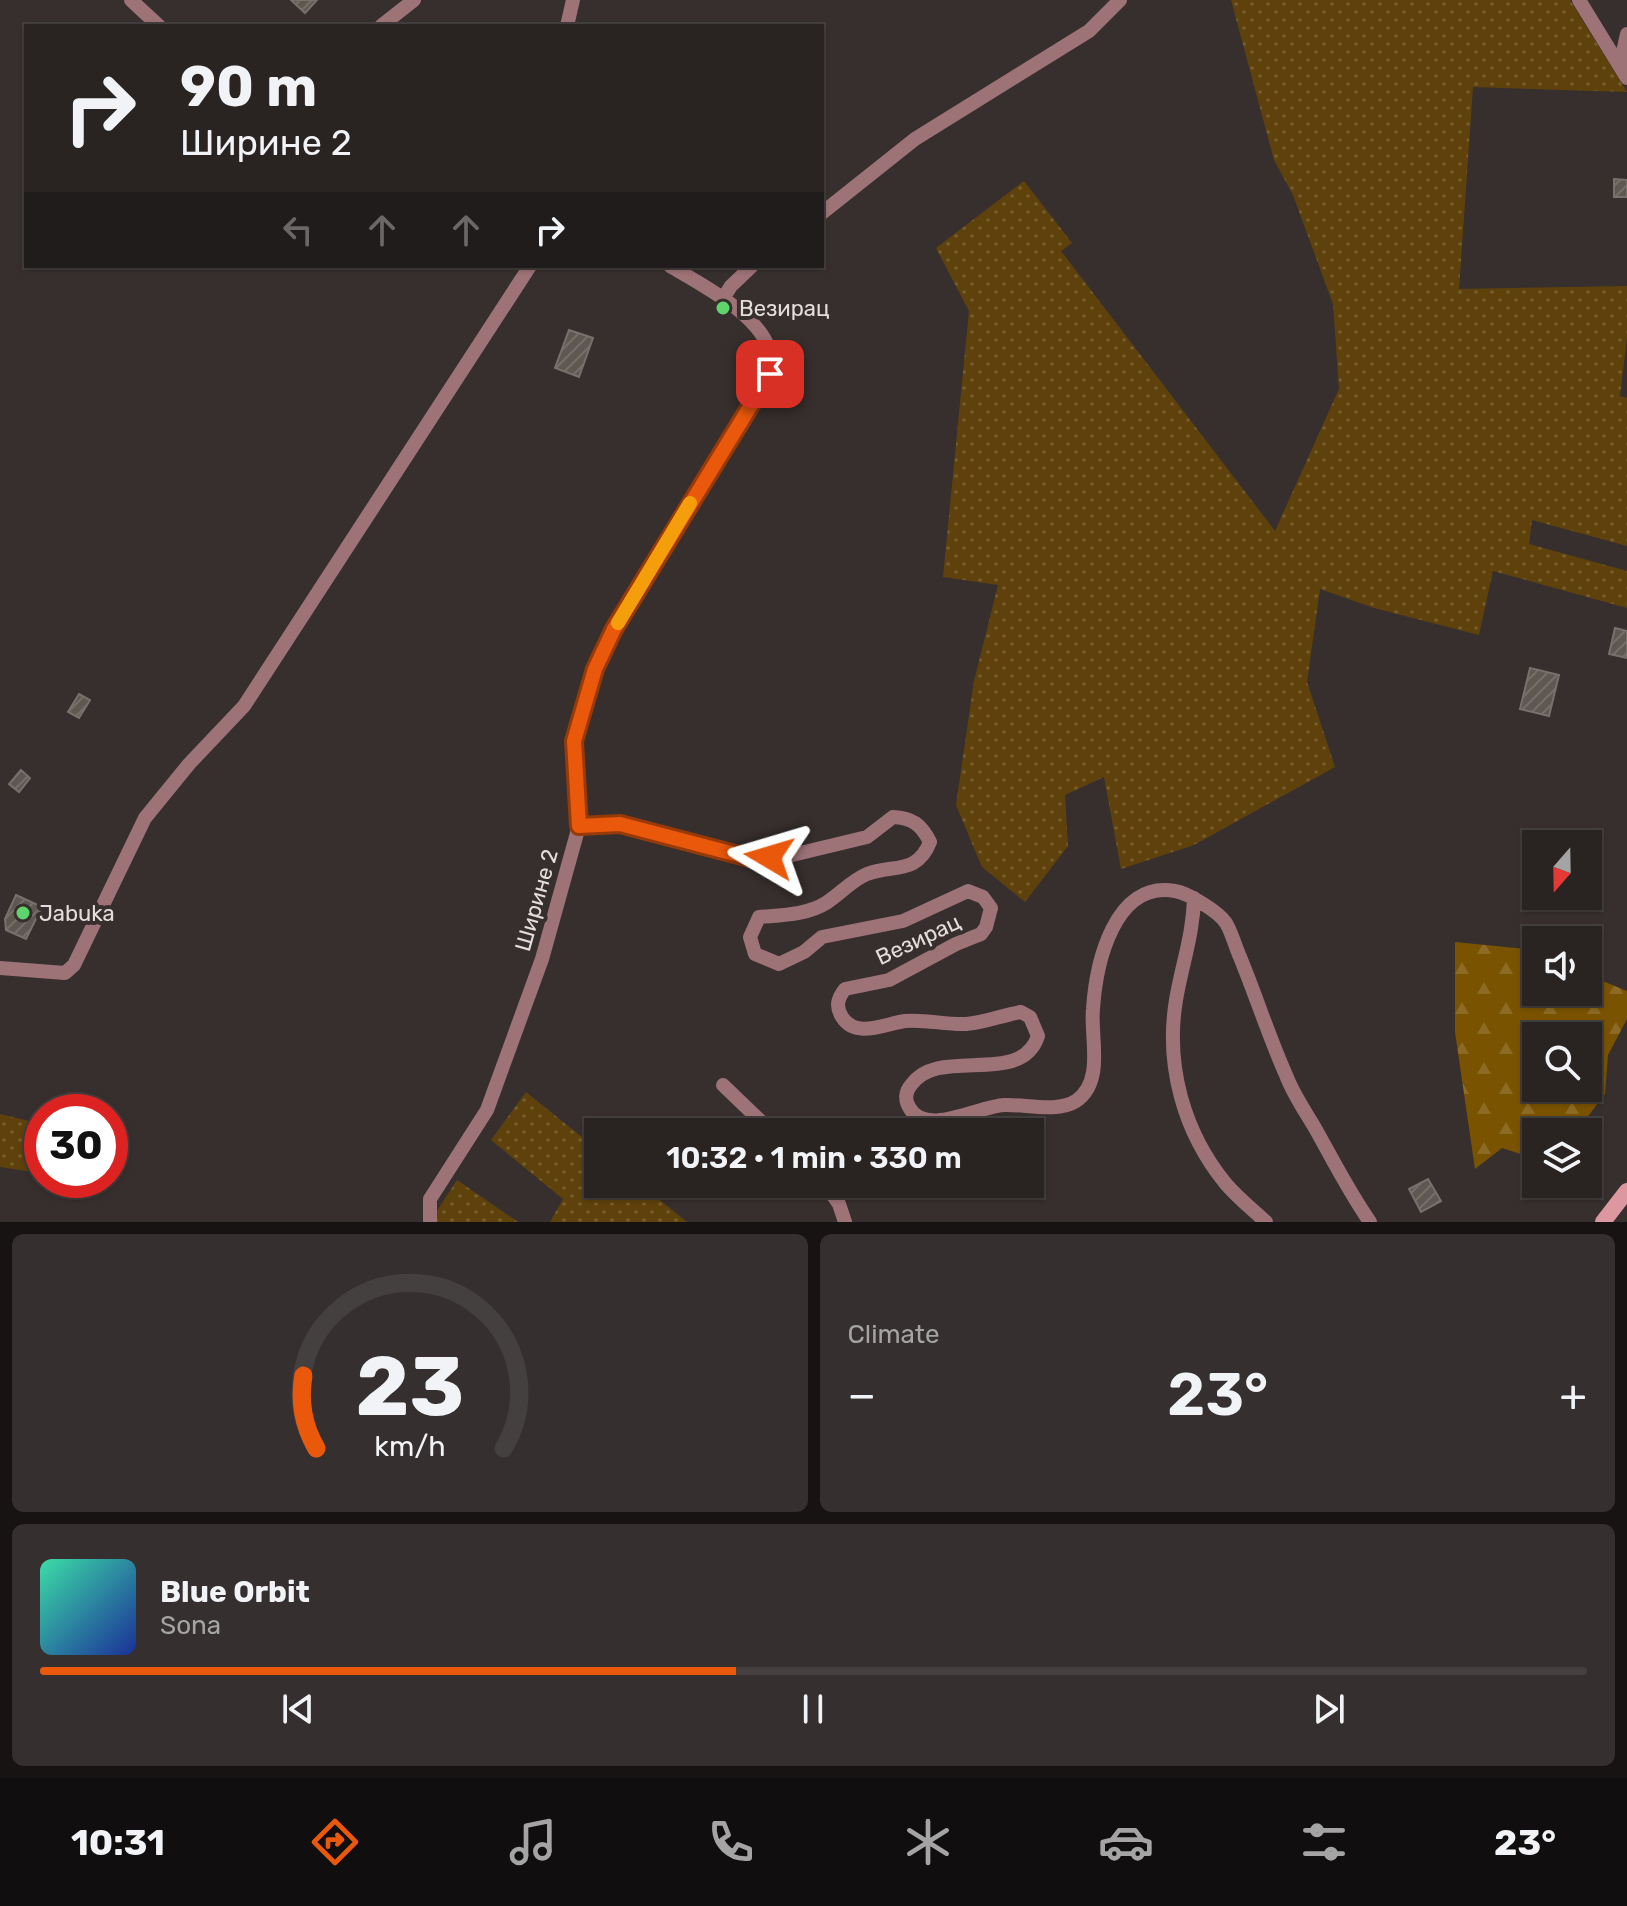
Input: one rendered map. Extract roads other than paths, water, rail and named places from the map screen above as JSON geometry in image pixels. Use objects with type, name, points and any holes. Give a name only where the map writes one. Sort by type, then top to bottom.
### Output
[{"type":"street","points":[[131,0],[157,24]]},
{"type":"street","points":[[384,24],[414,0]]},
{"type":"street","points":[[567,24],[573,0]]},
{"type":"street","points":[[824,211],[915,139],[1089,31],[1120,0]]},
{"type":"street","points":[[1579,0],[1624,72]]},
{"type":"street","points":[[1624,72],[1627,34]]},
{"type":"street","points":[[0,968],[65,973],[74,965],[145,818],[189,764],[244,706],[529,268]]},
{"type":"street","name":"Ширине 2","points":[[430,1222],[430,1199],[487,1110],[542,959],[579,826],[574,741],[595,669],[621,617],[770,374],[771,352],[763,336],[724,297],[673,268]]},
{"type":"street","points":[[724,297],[750,268]]},
{"type":"street","name":"Везирац","points":[[579,826],[620,824],[750,858],[825,850],[867,837],[893,817],[911,818],[930,842],[925,853],[904,868],[888,868],[865,875],[823,905],[799,913],[759,917],[750,937],[755,954],[779,964],[804,952],[822,937],[903,921],[968,891],[983,897],[991,908],[990,918],[981,934],[889,980],[845,989],[838,998],[838,1009],[844,1020],[852,1027],[866,1030],[906,1021],[963,1024],[1021,1012],[1030,1017],[1038,1036],[1034,1048],[1025,1054],[1009,1062],[931,1070],[910,1085],[906,1097],[908,1106],[915,1117],[930,1121],[947,1120],[1002,1105],[1050,1107],[1075,1101],[1084,1091],[1095,1064],[1092,1013],[1097,970],[1122,911],[1140,894],[1176,891],[1194,898],[1225,922],[1259,1001],[1286,1077],[1355,1201],[1370,1222]]},
{"type":"street","points":[[1194,898],[1193,930],[1176,1001],[1173,1035],[1175,1077],[1200,1147],[1227,1185],[1266,1222]]},
{"type":"street","points":[[723,1085],[757,1118]]},
{"type":"street","points":[[1603,1222],[1627,1191]]},
{"type":"street","points":[[835,1198],[845,1222]]},
{"type":"place","name":"Везирац","points":[[723,308]]},
{"type":"place","name":"Jabuka","points":[[23,913]]}]
